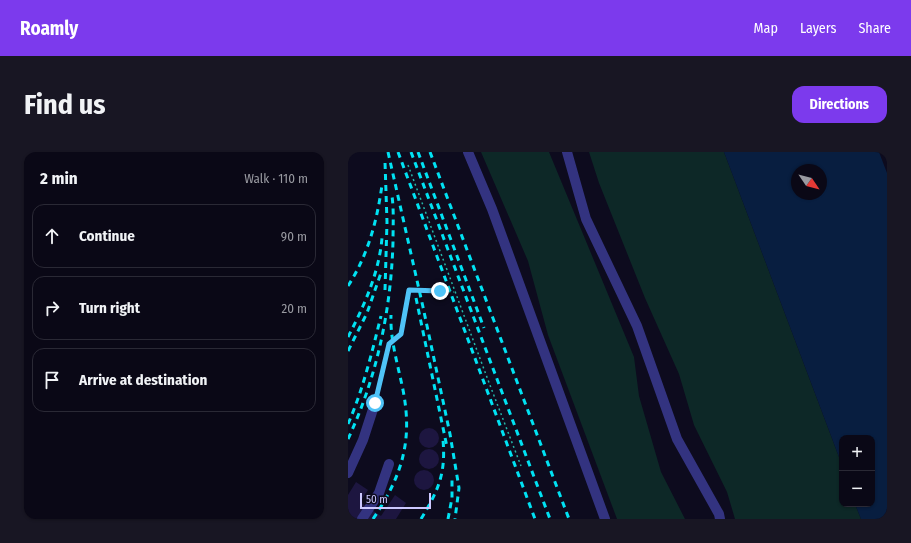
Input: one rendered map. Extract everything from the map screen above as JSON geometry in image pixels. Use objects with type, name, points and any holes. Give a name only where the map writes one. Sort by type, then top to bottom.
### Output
[{"type":"lane","points":[[468,152],[492,209],[605,519]]},
{"type":"lane","points":[[567,152],[586,219],[637,326],[677,439],[719,514],[720,519]]},
{"type":"lane","points":[[348,473],[363,440],[375,403]]},
{"type":"lane","points":[[362,519],[379,493],[389,464]]},
{"type":"path","points":[[408,165],[521,466]]},
{"type":"path","points":[[375,403],[389,344],[401,334],[409,290],[455,292]]},
{"type":"green space","points":[[481,152],[549,152],[634,357],[639,396],[661,472],[685,519],[617,519],[548,335],[528,261]]},
{"type":"green space","points":[[589,152],[724,152],[839,457],[839,507],[856,507],[861,519],[735,519],[727,492],[694,425],[679,374],[645,298],[599,183]]},
{"type":"water","points":[[724,152],[879,152],[887,173],[887,519],[861,519],[856,507],[875,507],[875,435],[839,435],[839,457]]},
{"type":"building","points":[[429,428],[436,431],[439,438],[436,445],[429,448],[422,445],[419,438],[422,431]]},
{"type":"building","points":[[429,449],[436,452],[439,459],[436,466],[429,469],[422,466],[419,459],[422,452]]},
{"type":"building","points":[[424,470],[431,473],[434,480],[431,487],[424,490],[417,487],[414,480],[417,473]]},
{"type":"building","points":[[356,482],[368,490],[360,502],[381,516],[395,495],[406,503],[396,519],[348,519],[348,495]]},
{"type":"railway","points":[[388,152],[450,434],[459,488],[455,519]]},
{"type":"railway","points":[[398,152],[535,519]]},
{"type":"railway","points":[[411,152],[550,519]]},
{"type":"railway","points":[[418,152],[484,328]]},
{"type":"railway","points":[[430,152],[569,519]]},
{"type":"railway","points":[[385,162],[387,222],[385,290]]},
{"type":"railway","points":[[348,286],[361,262],[371,237],[382,185]]},
{"type":"railway","points":[[348,439],[367,392],[381,343],[386,318],[392,267],[392,196]]},
{"type":"railway","points":[[348,337],[370,289],[378,264],[382,238]]},
{"type":"railway","points":[[348,351],[367,313],[382,270]]},
{"type":"railway","points":[[416,298],[447,447]]},
{"type":"railway","points":[[373,519],[398,473],[406,442],[406,408],[393,343],[391,315]]},
{"type":"railway","points":[[348,424],[363,384],[381,316]]},
{"type":"railway","points":[[421,519],[440,482],[444,452],[443,440]]},
{"type":"railway","points":[[448,519],[452,498],[452,477]]},
{"type":"route","points":[[375,403],[389,344],[401,334],[409,290],[440,291]]}]
